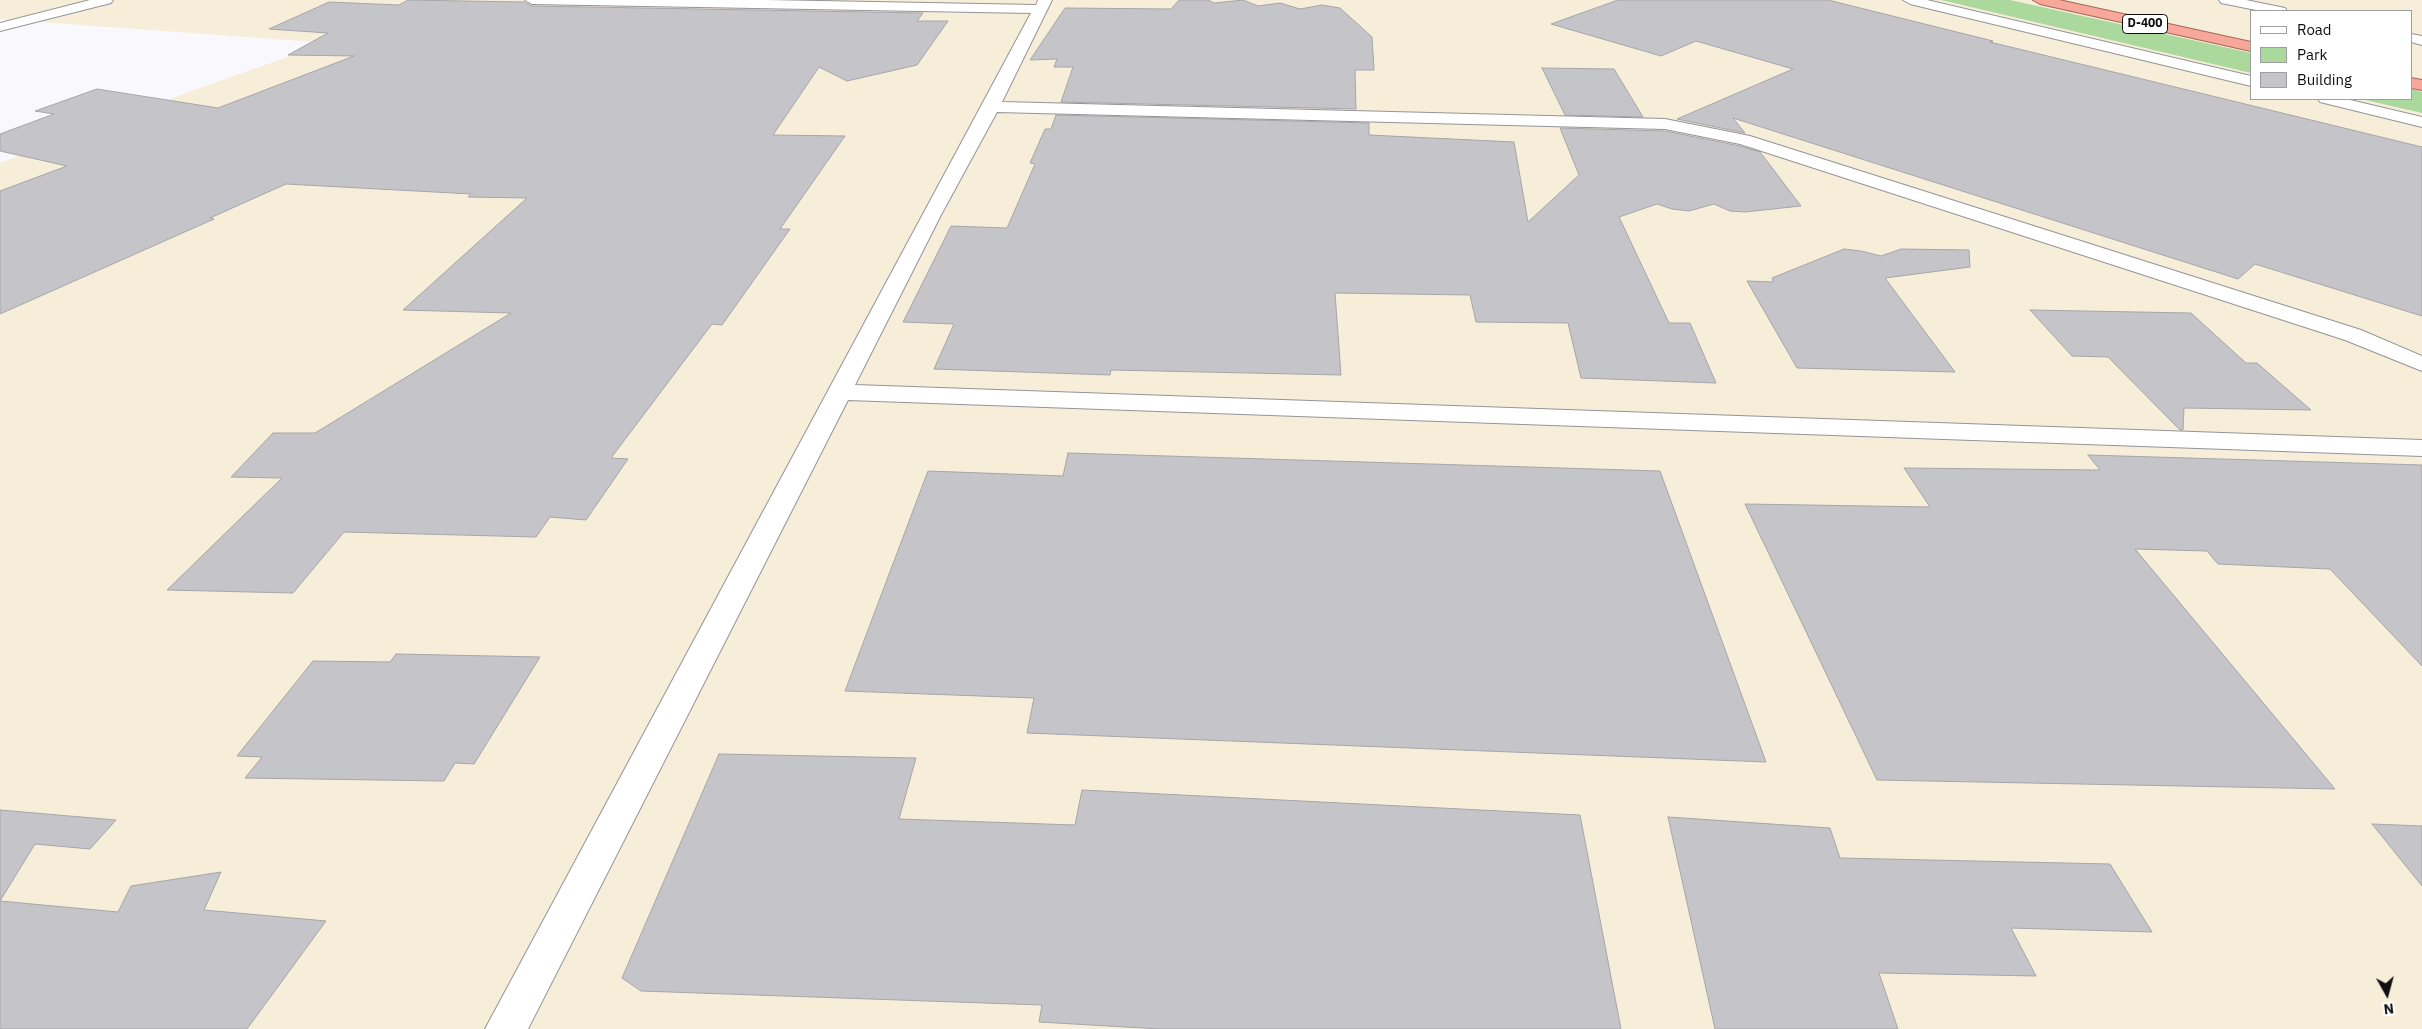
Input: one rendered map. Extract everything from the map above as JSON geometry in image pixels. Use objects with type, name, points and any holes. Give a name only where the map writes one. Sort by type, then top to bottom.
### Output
[{"type":"highway","name":"D-400","points":[[2040,0],[2250,47]]},
{"type":"street","points":[[0,27],[106,0]]},
{"type":"street","points":[[506,1029],[576,900],[931,215],[991,107],[1042,4],[532,0]]},
{"type":"street","points":[[1910,0],[2250,81]]},
{"type":"street","points":[[2226,0],[2275,10]]},
{"type":"street","points":[[2330,100],[2422,122]]},
{"type":"street","points":[[991,107],[1665,124],[1744,140],[2353,335],[2422,364]]},
{"type":"street","points":[[839,392],[2422,448]]},
{"type":"shaded area","points":[[0,0],[2422,0],[2422,1029],[0,1029],[0,163],[208,85],[328,43],[0,19]]},
{"type":"green space","points":[[1941,0],[2010,0],[2250,53],[2250,73]]},
{"type":"green space","points":[[2412,89],[2422,92],[2422,113],[2365,100],[2412,100]]},
{"type":"building","points":[[408,0],[524,2],[532,6],[923,13],[917,21],[948,21],[917,65],[847,81],[819,67],[773,135],[845,136],[780,229],[790,229],[722,325],[712,324],[611,458],[628,459],[586,520],[550,517],[536,537],[344,532],[293,593],[167,590],[282,478],[231,477],[273,433],[315,433],[511,313],[403,310],[527,198],[468,197],[471,194],[286,184],[210,218],[214,219],[0,314],[0,191],[67,166],[0,151],[0,134],[54,114],[35,111],[97,89],[218,108],[354,56],[288,55],[328,33],[269,29],[329,2],[399,5]]},
{"type":"building","points":[[1179,0],[1208,0],[1214,3],[1243,0],[1258,6],[1280,3],[1300,9],[1322,5],[1340,8],[1372,37],[1374,70],[1355,70],[1356,109],[1061,102],[1073,67],[1054,67],[1057,59],[1030,60],[1065,8],[1171,9]]},
{"type":"building","points":[[1618,0],[1828,0],[1993,41],[1990,42],[2422,147],[2422,316],[2255,264],[2238,279],[1733,118],[1745,133],[1677,119],[1793,69],[1696,41],[1661,56],[1551,24]]},
{"type":"building","points":[[1542,68],[1614,69],[1643,117],[1565,115]]},
{"type":"building","points":[[1056,115],[1369,123],[1369,135],[1514,142],[1528,222],[1579,175],[1560,128],[1665,131],[1740,146],[1760,152],[1801,206],[1745,212],[1730,211],[1714,204],[1689,211],[1672,209],[1657,204],[1619,217],[1669,323],[1690,323],[1716,383],[1581,378],[1568,323],[1476,322],[1470,295],[1335,293],[1341,375],[1111,370],[1110,375],[934,369],[954,324],[903,322],[951,226],[1007,228],[1035,164],[1030,163],[1045,129],[1051,129]]},
{"type":"building","points":[[1844,249],[1881,256],[1901,249],[1969,250],[1970,267],[1885,278],[1955,372],[1797,368],[1747,281],[1773,282],[1772,278]]},
{"type":"building","points":[[2030,310],[2191,313],[2246,363],[2257,363],[2311,410],[2184,408],[2183,430],[2180,430],[2108,357],[2072,356]]},
{"type":"building","points":[[1068,453],[1660,471],[1766,762],[1027,733],[1034,698],[845,691],[928,471],[1063,476]]},
{"type":"building","points":[[2088,455],[2422,465],[2422,666],[2330,569],[2218,564],[2207,551],[2135,549],[2335,789],[1877,780],[1745,504],[1930,507],[1904,468],[2100,470]]},
{"type":"building","points":[[396,654],[540,657],[474,764],[455,763],[444,781],[245,778],[262,757],[237,756],[313,661],[390,662]]},
{"type":"building","points":[[719,754],[916,758],[899,819],[1075,825],[1082,790],[1580,815],[1621,1029],[1160,1029],[1039,1022],[1042,1005],[641,991],[622,978]]},
{"type":"building","points":[[0,810],[116,820],[90,849],[35,844],[0,901]]},
{"type":"building","points":[[1668,817],[1830,828],[1840,858],[2110,864],[2152,932],[2011,928],[2036,976],[1879,973],[1898,1029],[1715,1029]]},
{"type":"building","points":[[2372,824],[2422,826],[2422,886]]},
{"type":"building","points":[[221,872],[204,910],[326,921],[247,1029],[0,1029],[0,901],[118,912],[131,886]]}]
